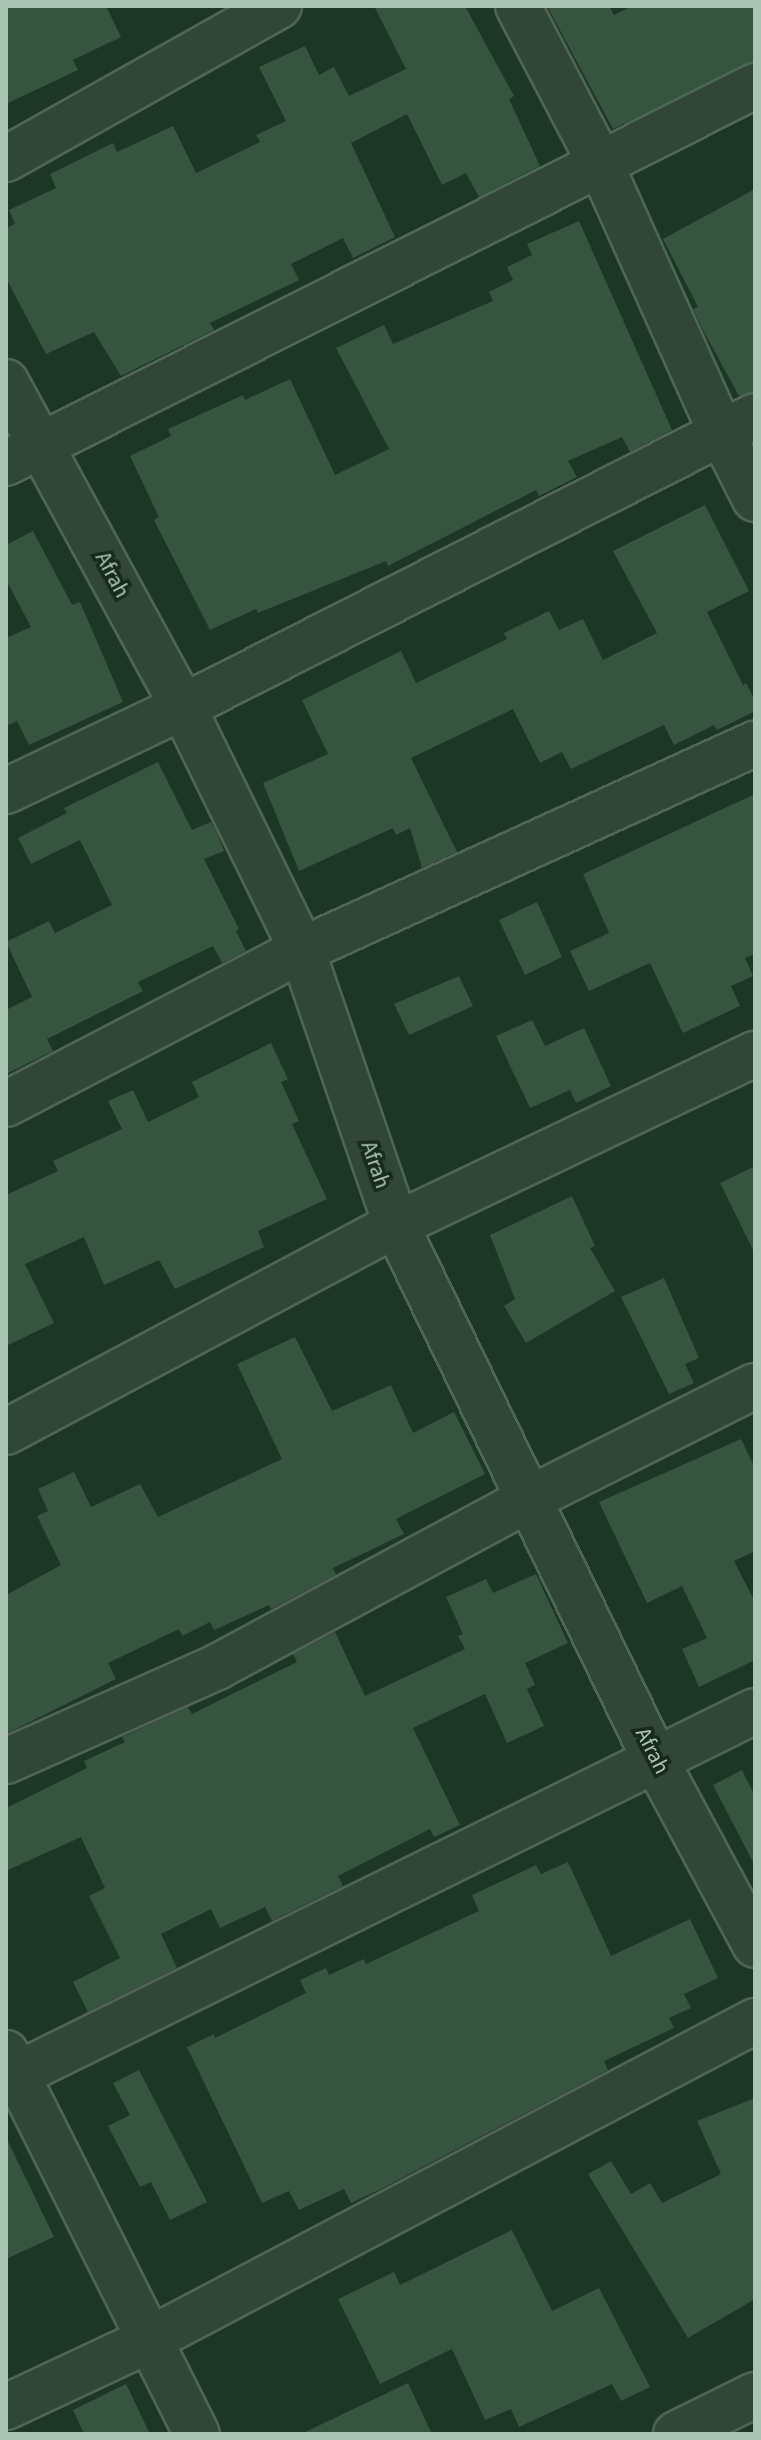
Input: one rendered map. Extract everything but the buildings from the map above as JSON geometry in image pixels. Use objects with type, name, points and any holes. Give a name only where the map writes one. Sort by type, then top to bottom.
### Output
[{"type":"street","points":[[6,159],[279,6]]},
{"type":"street","points":[[518,6],[738,424],[755,499]]},
{"type":"street","points":[[24,454],[755,86]]},
{"type":"street","name":"Afrah","points":[[6,382],[24,454],[183,707],[302,950],[396,1225],[655,1759],[755,1945]]},
{"type":"street","points":[[6,791],[183,707],[738,424]]},
{"type":"street","points":[[6,1104],[302,950],[755,744]]},
{"type":"street","points":[[6,1432],[396,1225],[755,1054]]},
{"type":"street","points":[[6,1761],[217,1667],[531,1498],[755,1386]]},
{"type":"street","points":[[197,2434],[9,2069],[755,1711]]},
{"type":"street","points":[[6,2407],[149,2340],[755,2021]]},
{"type":"street","points":[[676,2434],[755,2395]]}]
